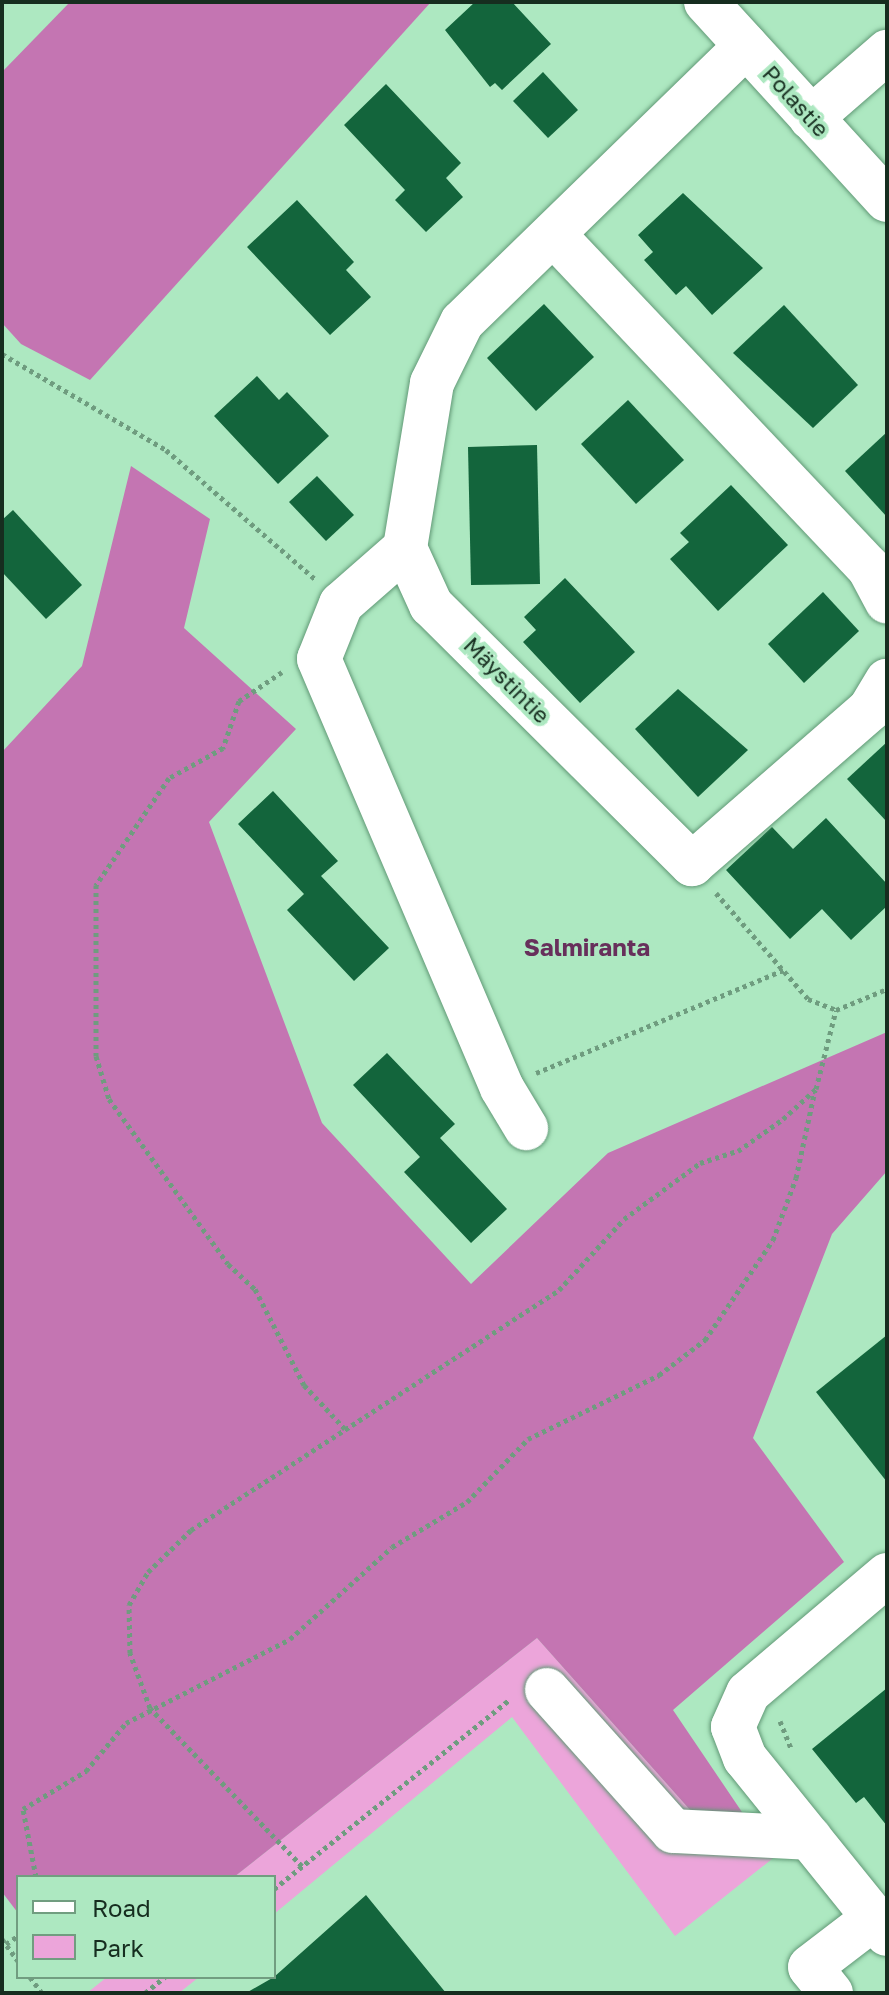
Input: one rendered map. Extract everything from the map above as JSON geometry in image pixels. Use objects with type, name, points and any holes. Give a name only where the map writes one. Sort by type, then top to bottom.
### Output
[{"type":"street","name":"Polastie","points":[[706,2],[887,200]]},
{"type":"street","points":[[526,1128],[502,1088],[319,659],[341,604],[405,548],[432,383],[462,322],[555,236],[746,46]]},
{"type":"street","points":[[811,118],[887,52]]},
{"type":"street","points":[[555,236],[869,568],[887,602]]},
{"type":"street","name":"Mäystintie","points":[[405,548],[431,605],[692,864]]},
{"type":"street","points":[[692,864],[870,709],[887,681]]},
{"type":"street","points":[[831,1993],[810,1967],[880,1926],[745,1758],[733,1727],[748,1693],[887,1575]]},
{"type":"street","points":[[547,1690],[673,1831],[810,1838]]},
{"type":"path","points":[[2,354],[166,450],[288,552]]},
{"type":"path","points":[[319,659],[275,674],[239,701],[223,748],[169,778],[96,885],[96,1056],[109,1099],[228,1264],[255,1289],[304,1385],[345,1429]]},
{"type":"path","points":[[692,864],[808,999],[836,1010],[886,991]]},
{"type":"path","points":[[502,1088],[783,970]]},
{"type":"path","points":[[36,1875],[23,1809],[86,1771],[126,1723],[150,1708],[290,1639],[392,1547],[467,1502],[528,1439],[659,1375],[705,1340],[773,1240],[796,1178],[836,1010]]},
{"type":"path","points":[[302,1866],[150,1708],[130,1653],[129,1605],[148,1572],[191,1530],[559,1290],[624,1219],[700,1163],[738,1151],[816,1089]]},
{"type":"path","points":[[276,1887],[515,1694],[547,1690]]},
{"type":"path","points":[[782,1714],[779,1725],[799,1758]]},
{"type":"path","points":[[4,1941],[16,1958]]},
{"type":"path","points":[[145,1993],[162,1979]]},
{"type":"green space","points":[[537,1638],[691,1811],[777,1855],[675,1936],[512,1717],[276,1912],[276,1875],[237,1875]]},
{"type":"green space","points":[[104,1979],[196,1979],[179,1993],[87,1993]]},
{"type":"shaded area","points":[[70,2],[431,2],[90,380],[21,344],[2,323],[2,72]]},
{"type":"shaded area","points":[[131,466],[210,519],[184,628],[296,729],[209,822],[322,1123],[471,1284],[608,1153],[887,1032],[887,1171],[832,1234],[753,1438],[844,1562],[673,1710],[744,1815],[691,1811],[537,1638],[237,1875],[16,1875],[16,1910],[2,1892],[2,752],[82,666]]},
{"type":"building","points":[[475,2],[512,2],[551,44],[502,90],[495,83],[490,87],[445,30]]},
{"type":"building","points":[[543,72],[578,110],[548,138],[513,101]]},
{"type":"building","points":[[386,84],[461,163],[446,178],[463,197],[426,232],[395,200],[405,190],[344,125]]},
{"type":"building","points":[[683,193],[763,268],[712,315],[686,286],[676,295],[644,260],[653,252],[638,235]]},
{"type":"building","points":[[297,200],[354,262],[346,270],[371,297],[330,335],[247,247]]},
{"type":"building","points":[[544,304],[594,357],[536,411],[487,358]]},
{"type":"building","points":[[784,305],[858,385],[813,428],[733,353]]},
{"type":"building","points":[[257,376],[279,400],[287,392],[329,436],[278,484],[214,416]]},
{"type":"building","points":[[628,400],[684,460],[636,504],[581,444]]},
{"type":"building","points":[[887,432],[887,517],[845,471]]},
{"type":"building","points":[[537,445],[540,584],[471,585],[468,447]]},
{"type":"building","points":[[317,476],[354,515],[326,541],[289,502]]},
{"type":"building","points":[[731,485],[788,545],[718,611],[670,559],[689,542],[680,533]]},
{"type":"building","points":[[13,510],[82,585],[46,619],[2,572],[2,520]]},
{"type":"building","points":[[565,578],[635,652],[580,703],[523,642],[536,630],[524,617]]},
{"type":"building","points":[[823,592],[859,631],[804,683],[768,644]]},
{"type":"building","points":[[678,689],[748,750],[698,797],[635,729]]},
{"type":"building","points":[[887,742],[887,822],[847,779]]},
{"type":"building","points":[[273,791],[338,861],[321,876],[389,948],[354,981],[287,910],[304,894],[238,824]]},
{"type":"building","points":[[826,818],[887,884],[887,906],[851,940],[822,909],[790,939],[726,870],[772,827],[793,849]]},
{"type":"building","points":[[387,1053],[455,1124],[440,1138],[507,1209],[471,1243],[404,1172],[420,1157],[353,1085]]},
{"type":"building","points":[[887,1335],[887,1482],[816,1392]]},
{"type":"building","points":[[887,1688],[887,1826],[864,1797],[856,1803],[812,1749]]},
{"type":"building","points":[[366,1895],[446,1993],[246,1993],[276,1979],[276,1975]]},
{"type":"district","name":"Salmiranta","points":[[587,947]]}]
